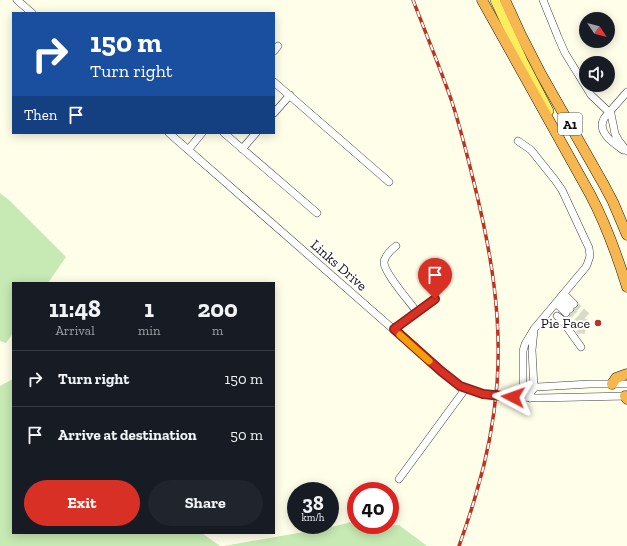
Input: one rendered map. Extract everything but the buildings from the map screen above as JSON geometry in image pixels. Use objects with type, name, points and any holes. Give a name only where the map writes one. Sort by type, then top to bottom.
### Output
[{"type":"highway","name":"A1","points":[[482,0],[583,179],[612,242],[627,288]]},
{"type":"highway","name":"A1","points":[[505,0],[541,74],[613,202],[627,235]]},
{"type":"highway","points":[[612,384],[616,378],[627,374]]},
{"type":"main road","points":[[495,0],[564,147]]},
{"type":"main road","points":[[509,0],[512,13]]},
{"type":"street","points":[[17,0],[31,12]]},
{"type":"street","points":[[543,0],[566,53],[591,95],[612,115],[615,134],[627,151]]},
{"type":"street","points":[[275,83],[389,182]]},
{"type":"street","points":[[627,92],[602,120],[604,132],[614,143],[627,151]]},
{"type":"street","points":[[275,112],[290,95]]},
{"type":"street","name":"Links Drive","points":[[169,134],[460,386],[483,394],[530,398],[626,397]]},
{"type":"street","points":[[188,150],[201,134]]},
{"type":"street","points":[[225,134],[317,213]]},
{"type":"street","points":[[242,149],[255,134]]},
{"type":"street","points":[[518,141],[531,150],[562,190],[589,248],[590,256],[587,265],[534,330],[527,340],[524,349],[523,390],[530,398],[534,388],[532,350],[534,330]]},
{"type":"street","points":[[396,246],[384,259],[384,264],[388,273],[417,312]]},
{"type":"street","points":[[394,329],[435,299]]},
{"type":"street","points":[[560,299],[570,309],[560,299]]},
{"type":"street","points":[[557,316],[561,319],[581,347]]},
{"type":"street","name":"Links Drive","points":[[502,396],[534,388],[627,384]]},
{"type":"street","points":[[399,479],[466,388]]},
{"type":"green space","points":[[0,193],[9,200],[66,257],[49,282],[12,282],[12,334],[6,343],[0,341]]},
{"type":"green space","points":[[12,380],[12,534],[203,534],[220,546],[0,546],[0,386]]},
{"type":"green space","points":[[347,523],[347,534],[399,534],[399,525],[427,546],[224,546],[292,534],[339,534],[339,525]]},
{"type":"tunnel","points":[[574,304],[587,316],[581,333]]},
{"type":"tunnel","points":[[570,309],[582,321],[581,329]]},
{"type":"tunnel","points":[[566,313],[581,333]]},
{"type":"railway","points":[[413,0],[438,63],[464,144],[486,236],[494,284],[498,334],[497,384],[494,412],[487,453],[480,480],[459,546]]},
{"type":"slow traffic","points":[[400,335],[429,361]]},
{"type":"place","name":"Pie Face","points":[[598,323]]},
{"type":"route","points":[[435,299],[394,329],[460,386],[483,394],[513,397]]}]
